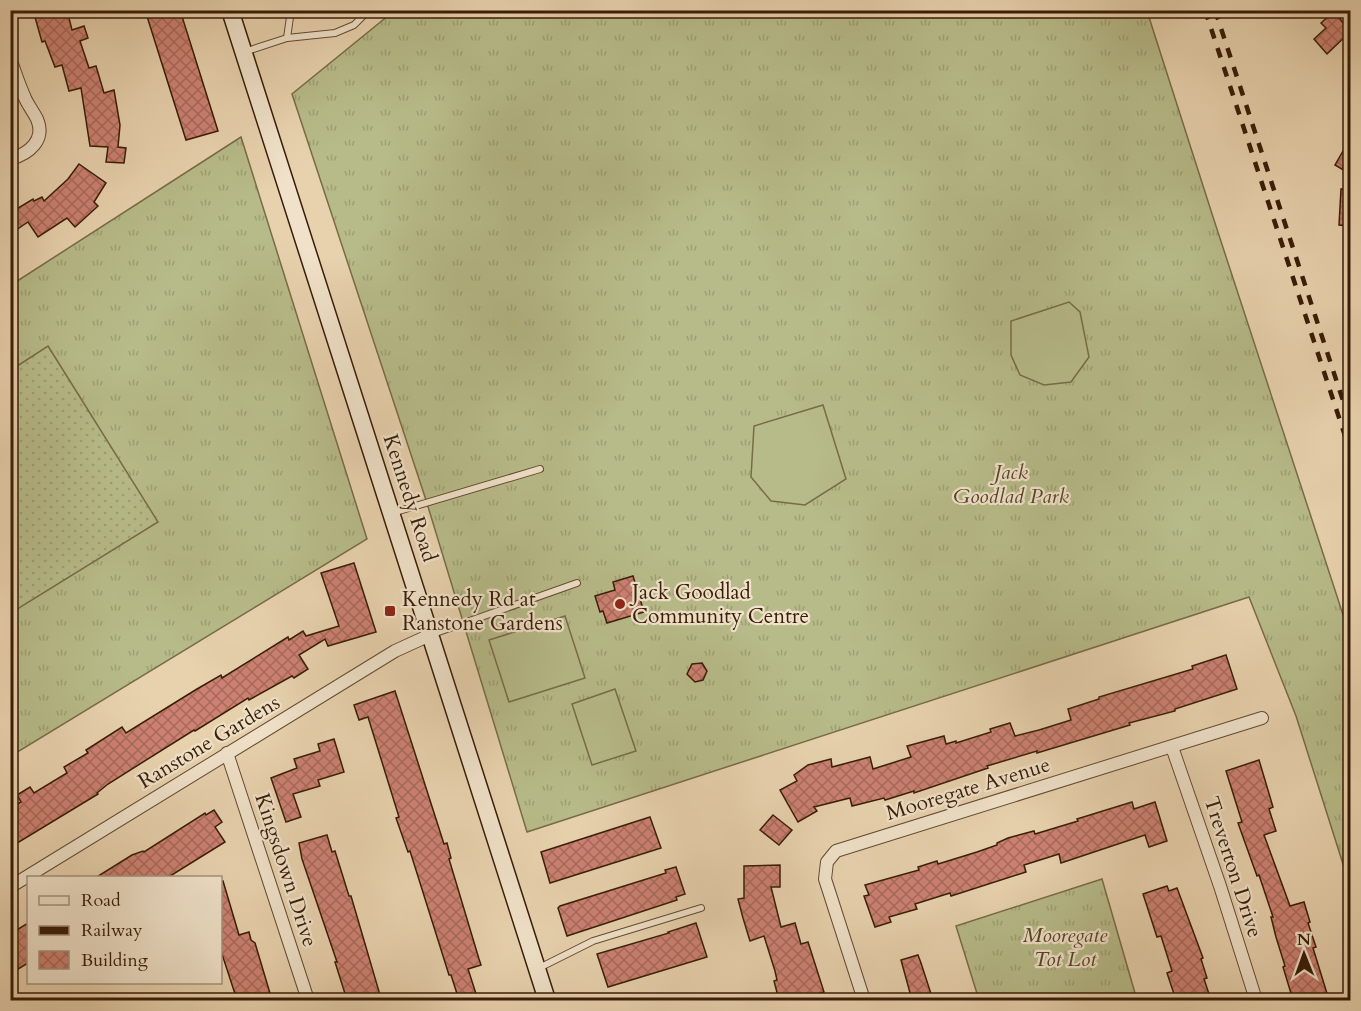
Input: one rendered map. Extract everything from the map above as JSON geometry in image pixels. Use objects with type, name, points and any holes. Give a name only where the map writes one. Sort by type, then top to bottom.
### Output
[{"type":"main road","name":"Kennedy Road","points":[[230,10],[547,1000]]},
{"type":"street","points":[[10,58],[25,98],[37,118],[39,133],[29,152],[10,159]]},
{"type":"street","name":"Ranstone Gardens","points":[[28,876],[395,651],[430,635]]},
{"type":"street","name":"Mooregate Avenue","points":[[864,1000],[825,879],[827,862],[836,851],[1262,718]]},
{"type":"street","name":"Treverton Drive","points":[[1172,747],[1256,1000]]},
{"type":"street","name":"Kingsdown Drive","points":[[227,753],[308,1000]]},
{"type":"street","name":"Ranstone Gardens","points":[[10,887],[27,877]]},
{"type":"lane","points":[[287,38],[291,10]]},
{"type":"lane","points":[[244,52],[287,38],[335,33],[354,25],[369,10]]},
{"type":"lane","points":[[391,513],[540,469]]},
{"type":"lane","points":[[430,635],[577,583]]},
{"type":"lane","points":[[537,970],[593,941],[701,908]]},
{"type":"green space","name":"Jack Goodlad Park","points":[[394,11],[1147,11],[1350,636],[1350,886],[1296,716],[1249,597],[527,832],[426,500],[292,94]]},
{"type":"green space","points":[[241,137],[367,539],[11,756],[11,285]]},
{"type":"green space","points":[[1069,302],[1080,312],[1089,357],[1071,382],[1044,385],[1020,375],[1011,355],[1011,321]]},
{"type":"green space","points":[[48,346],[158,522],[11,613],[11,370]]},
{"type":"green space","points":[[823,405],[846,479],[805,505],[771,501],[751,477],[754,426]]},
{"type":"green space","points":[[565,616],[585,678],[509,702],[489,640]]},
{"type":"green space","points":[[615,689],[636,751],[592,765],[572,704]]},
{"type":"green space","name":"Mooregate Tot Lot","points":[[1102,879],[1137,1000],[979,1000],[956,926]]},
{"type":"building","points":[[33,10],[67,10],[72,30],[84,26],[88,38],[80,41],[89,68],[96,66],[104,93],[114,90],[120,125],[118,147],[126,148],[124,163],[106,162],[108,147],[90,146],[81,88],[69,91],[62,65],[55,67],[45,41],[42,42]]},
{"type":"building","points":[[145,10],[180,10],[218,131],[186,140]]},
{"type":"building","points":[[1334,11],[1350,32],[1327,54],[1314,39],[1326,28],[1321,23]]},
{"type":"building","points":[[1350,139],[1350,174],[1335,165]]},
{"type":"building","points":[[79,164],[106,183],[94,202],[98,206],[75,227],[67,218],[38,237],[28,222],[10,234],[10,213],[33,199],[34,201],[42,197],[44,201],[68,179]]},
{"type":"building","points":[[1341,189],[1350,189],[1350,226],[1339,225]]},
{"type":"building","points":[[354,563],[376,632],[328,646],[325,639],[299,655],[308,669],[249,700],[248,698],[194,730],[108,784],[98,794],[14,845],[10,839],[10,808],[21,802],[17,795],[30,787],[34,793],[67,773],[64,767],[88,753],[86,750],[122,727],[126,733],[288,637],[289,640],[303,631],[306,636],[339,626],[321,573]]},
{"type":"building","name":"Jack Goodlad Community Centre","points":[[633,576],[644,612],[607,623],[603,611],[600,612],[595,596],[615,590],[613,582]]},
{"type":"building","points":[[1226,655],[1237,689],[1175,709],[1175,711],[1129,723],[1130,725],[987,766],[988,768],[914,793],[914,791],[885,800],[884,798],[852,806],[850,798],[814,807],[817,811],[798,822],[780,790],[797,781],[794,775],[808,765],[831,759],[832,767],[870,757],[873,769],[911,757],[907,746],[944,736],[946,744],[956,741],[956,743],[991,732],[990,729],[1010,723],[1015,736],[1039,730],[1071,720],[1068,709],[1099,699],[1099,697],[1193,669],[1192,666]]},
{"type":"building","points":[[702,663],[707,671],[703,680],[695,682],[687,674],[692,664]]},
{"type":"building","points":[[395,691],[444,844],[447,843],[451,858],[449,859],[481,965],[468,969],[478,1000],[459,1000],[410,851],[408,852],[396,818],[399,817],[368,717],[359,720],[354,705]]},
{"type":"building","points":[[334,739],[344,772],[318,780],[320,786],[293,794],[301,817],[286,822],[271,778],[297,768],[294,759],[320,751],[318,744]]},
{"type":"building","points":[[1259,760],[1273,807],[1269,809],[1276,831],[1264,835],[1290,906],[1304,902],[1316,947],[1313,948],[1329,1000],[1293,1000],[1271,917],[1273,917],[1238,823],[1242,822],[1226,771]]},
{"type":"building","points":[[1132,802],[1134,809],[1155,802],[1167,841],[1149,847],[1145,835],[1061,863],[1059,854],[1024,865],[1026,872],[951,896],[950,893],[915,904],[917,909],[889,917],[891,922],[875,927],[864,896],[869,895],[865,885],[919,870],[918,867],[937,861],[938,864],[977,852],[997,845],[1008,838],[1034,831],[1035,834]]},
{"type":"building","points":[[214,810],[222,822],[215,827],[225,842],[170,876],[98,876],[132,855],[144,852],[205,813],[206,815]]},
{"type":"building","points":[[773,815],[792,830],[779,845],[760,830]]},
{"type":"building","points":[[650,817],[661,848],[550,883],[541,852]]},
{"type":"building","points":[[327,835],[332,852],[335,851],[349,896],[351,896],[380,995],[365,1000],[347,1000],[335,962],[337,962],[302,859],[299,843]]},
{"type":"building","points":[[780,865],[780,887],[771,887],[781,927],[795,923],[801,944],[808,942],[824,992],[818,994],[821,1000],[779,1000],[774,981],[777,980],[775,971],[764,936],[750,941],[743,918],[738,899],[744,898],[744,866]]},
{"type":"building","points":[[676,867],[685,894],[676,897],[677,900],[567,936],[558,908],[560,906],[666,873],[665,870]]},
{"type":"building","points":[[222,881],[239,935],[249,932],[251,940],[255,943],[272,1000],[237,1000],[222,954]]},
{"type":"building","points":[[1167,886],[1169,891],[1177,888],[1203,958],[1201,959],[1207,978],[1204,979],[1211,1000],[1176,1000],[1167,973],[1172,971],[1161,936],[1157,937],[1143,894]]},
{"type":"building","points":[[696,923],[707,957],[608,987],[597,954]]},
{"type":"building","points":[[27,924],[27,964],[10,974],[10,934]]},
{"type":"building","points":[[918,955],[933,1000],[912,1000],[901,960]]},
{"type":"railway","points":[[1205,10],[1350,451]]},
{"type":"railway","points":[[1215,10],[1350,422]]},
{"type":"place","name":"Jack Goodlad Community Centre","points":[[620,604]]},
{"type":"place","name":"Kennedy Rd at Ranstone Gardens","points":[[390,611]]}]
